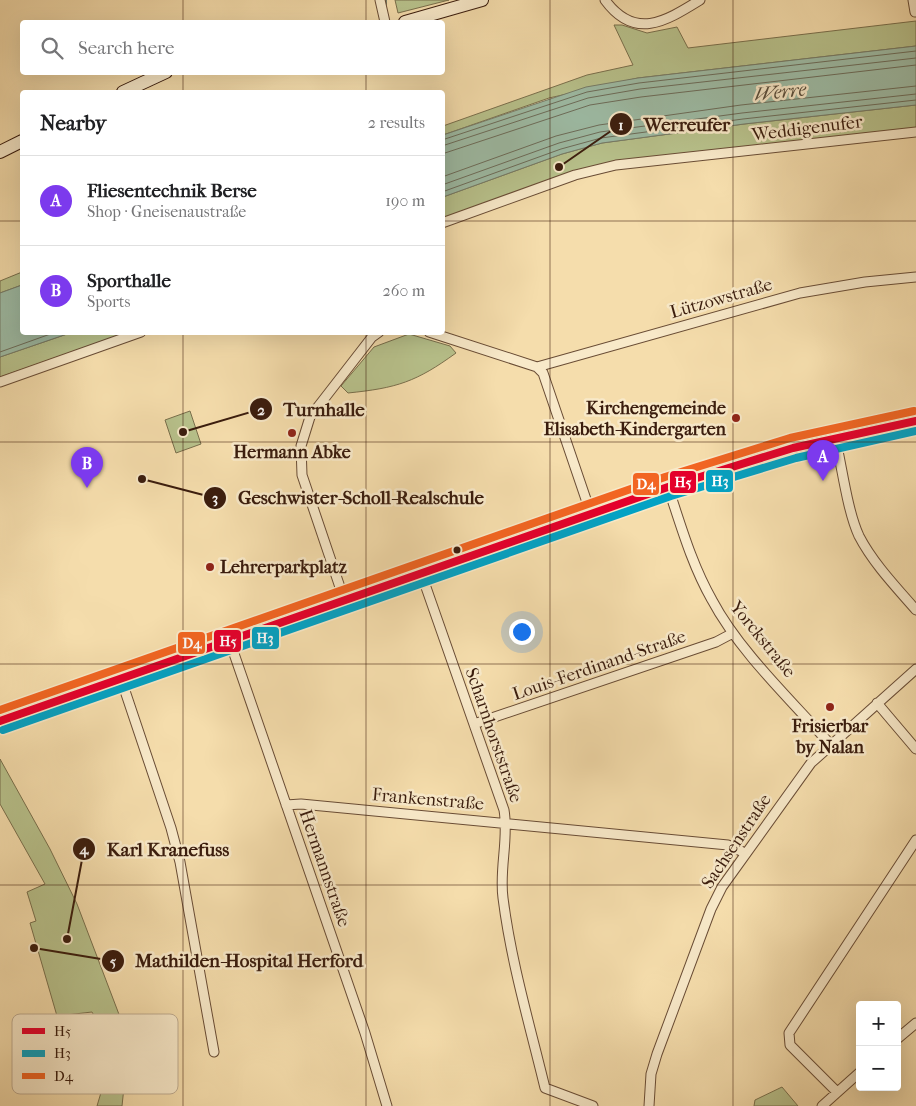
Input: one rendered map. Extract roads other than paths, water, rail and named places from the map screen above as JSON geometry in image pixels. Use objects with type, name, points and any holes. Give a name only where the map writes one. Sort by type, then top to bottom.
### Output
[{"type":"main road","points":[[412,20],[482,0]]},
{"type":"main road","points":[[127,90],[160,75]]},
{"type":"main road","points":[[0,152],[20,143]]},
{"type":"street","points":[[380,0],[385,20]]},
{"type":"street","points":[[605,0],[614,11],[627,20],[647,25],[670,18],[700,0]]},
{"type":"street","points":[[913,0],[915,12]]},
{"type":"street","name":"Weddigenufer","points":[[445,222],[575,175],[616,165],[916,132]]},
{"type":"street","name":"Lützowstraße","points":[[537,367],[800,293],[865,282],[916,277]]},
{"type":"street","points":[[0,382],[133,335]]},
{"type":"street","points":[[344,599],[302,474],[301,446],[304,430],[318,406],[375,335]]},
{"type":"street","points":[[438,335],[537,367],[543,373],[591,514]]},
{"type":"street","points":[[0,721],[668,487],[793,448],[835,437],[916,421]]},
{"type":"street","points":[[835,437],[854,520],[860,536],[916,610]]},
{"type":"street","name":"Yorckstraße","points":[[668,487],[699,576],[713,602],[733,633],[830,744]]},
{"type":"street","name":"Scharnhorststraße","points":[[421,572],[506,823],[501,875],[505,917],[545,1088],[593,1106]]},
{"type":"street","name":"Louis-Ferdinand-Straße","points":[[474,724],[716,642],[733,633]]},
{"type":"street","name":"Hermannstraße","points":[[230,642],[365,1033],[387,1106]]},
{"type":"street","name":"Sachsenstraße","points":[[648,1106],[651,1074],[657,1054],[708,917],[722,887],[792,786],[830,744],[916,669]]},
{"type":"street","points":[[121,679],[171,828],[180,862],[214,1052]]},
{"type":"street","points":[[877,703],[916,749]]},
{"type":"street","name":"Frankenstraße","points":[[286,805],[301,804],[728,845],[744,853]]},
{"type":"street","points":[[837,1092],[790,1045],[790,1033],[916,840]]},
{"type":"street","points":[[901,1036],[916,1023]]},
{"type":"street","points":[[822,1106],[856,1075]]},
{"type":"water","name":"Werre","points":[[916,46],[916,105],[744,124],[602,143],[562,154],[445,196],[445,134],[586,87],[638,78]]},
{"type":"water","points":[[20,286],[20,335],[64,335],[0,357],[0,293]]},
{"type":"place","name":"Werreufer","points":[[559,167]]},
{"type":"place","name":"Kirchengemeinde Elisabeth-Kindergarten","points":[[736,418]]},
{"type":"place","name":"Turnhalle","points":[[183,432]]},
{"type":"place","name":"Hermann Abke","points":[[292,433]]},
{"type":"place","name":"Geschwister-Scholl-Realschule","points":[[142,479]]},
{"type":"place","name":"Fliesentechnik Berse","points":[[823,481]]},
{"type":"place","name":"Sporthalle","points":[[87,488]]},
{"type":"place","name":"Lehrerparkplatz","points":[[210,567]]},
{"type":"place","name":"Frisierbar by Nalan","points":[[830,707]]},
{"type":"place","name":"Karl Kranefuss","points":[[67,939]]},
{"type":"place","name":"Mathilden-Hospital Herford","points":[[34,948]]}]
